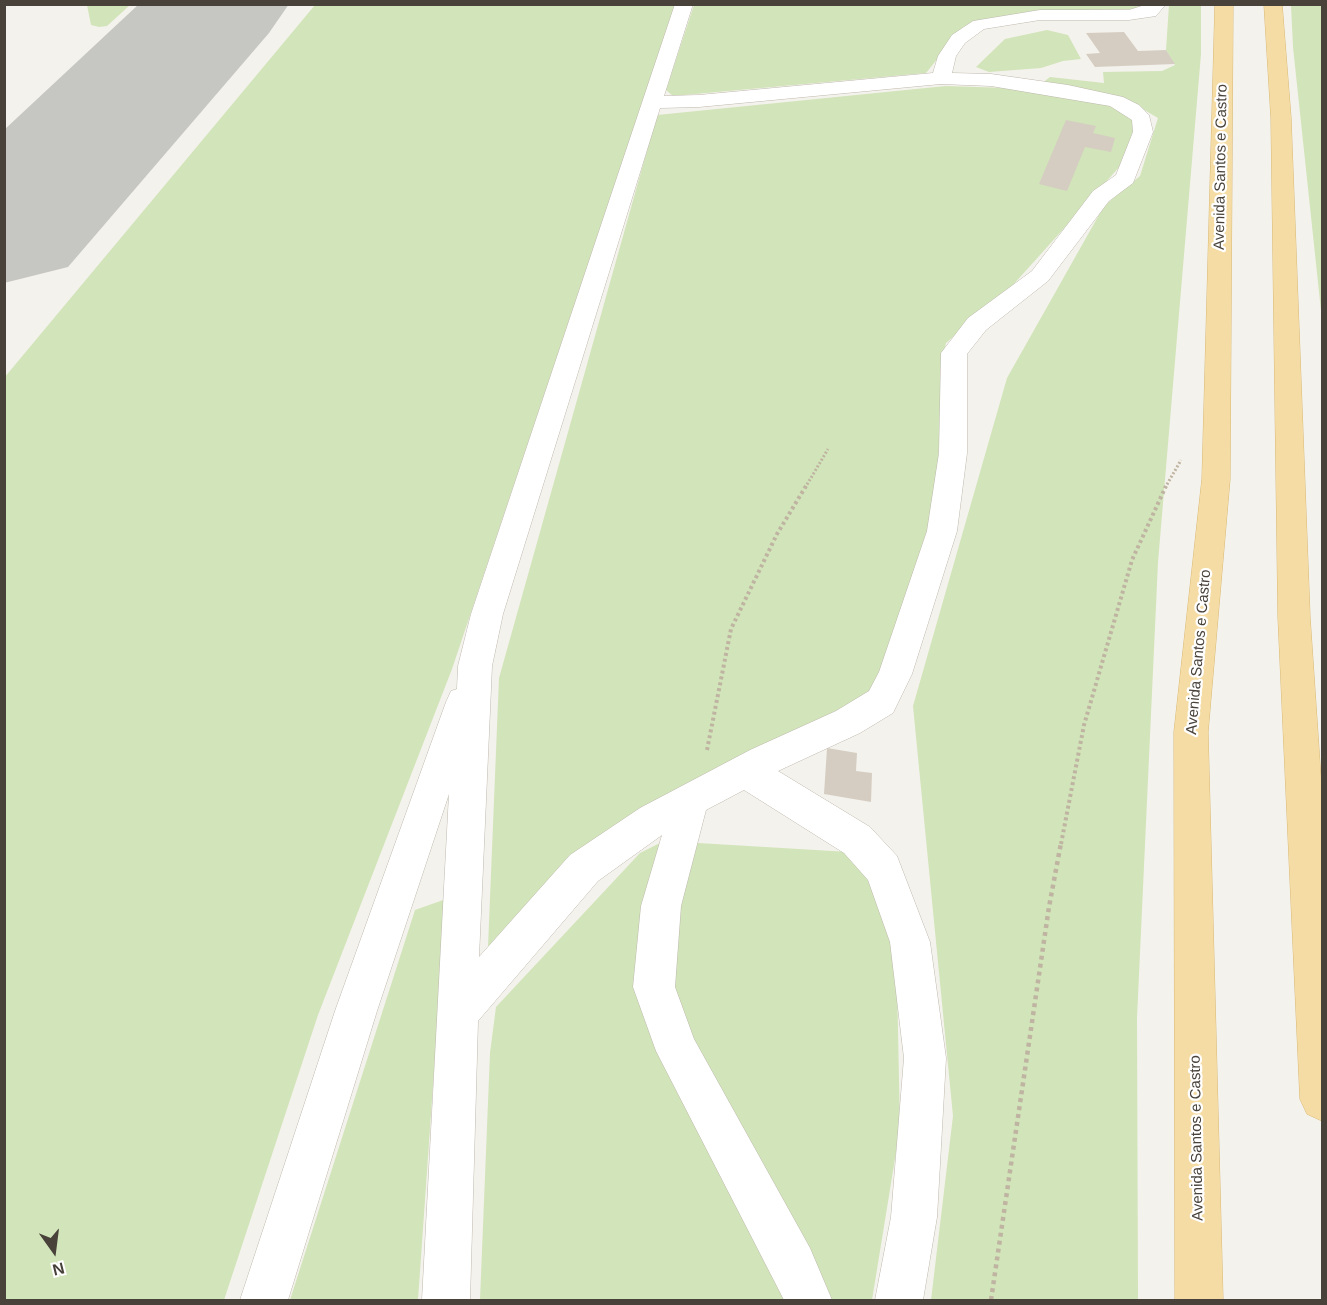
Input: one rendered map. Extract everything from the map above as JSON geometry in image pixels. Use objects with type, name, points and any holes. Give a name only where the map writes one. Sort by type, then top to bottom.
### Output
[{"type":"main road","name":"Avenida Santos e Castro","points":[[1199,1300],[1191,732],[1216,479],[1224,4]]},
{"type":"main road","points":[[1273,4],[1281,118],[1294,617],[1323,1099]]},
{"type":"lane","points":[[264,1300],[356,1011],[475,666],[490,603],[684,4]]},
{"type":"lane","points":[[941,78],[947,56],[958,39],[979,25],[1040,15],[1129,15],[1150,12],[1158,4]]},
{"type":"lane","points":[[458,1012],[584,868],[653,820],[745,771],[848,722],[881,702],[895,674],[942,531],[953,453],[954,353],[977,324],[1040,276],[1101,196],[1125,178],[1143,132],[1142,119],[1132,109],[1116,101],[1068,91],[992,80],[941,78],[699,101],[653,102]]},
{"type":"lane","points":[[446,1300],[462,886],[475,666]]},
{"type":"lane","points":[[745,771],[857,840],[883,869],[910,942],[925,1058],[914,1217],[900,1300]]},
{"type":"lane","points":[[692,799],[661,906],[654,987],[677,1051],[792,1265],[808,1300]]},
{"type":"path","points":[[692,799],[702,773],[731,629],[777,534],[828,449]]},
{"type":"path","points":[[991,1300],[1049,907],[1084,724],[1132,560],[1155,505],[1185,455]]},
{"type":"green space","points":[[87,4],[130,5],[107,26],[99,27],[91,25]]},
{"type":"green space","points":[[315,5],[675,5],[452,669],[318,1015],[224,1300],[5,1300],[4,378]]},
{"type":"green space","points":[[694,5],[1151,5],[1141,9],[1032,11],[963,27],[926,73],[673,96],[666,90]]},
{"type":"green space","points":[[1169,5],[1201,5],[1201,54],[1158,562],[1137,1018],[1138,1300],[931,1300],[953,1116],[913,706],[1007,378],[1104,206],[1140,176],[1158,118],[1124,98],[1041,84],[1050,77],[1104,83],[1103,72],[1162,71],[1175,65],[1166,50]]},
{"type":"green space","points":[[1291,5],[1322,5],[1322,320],[1293,47]]},
{"type":"green space","points":[[1047,30],[1068,35],[1081,59],[1063,61],[1041,68],[989,72],[976,67],[1005,39]]},
{"type":"green space","points":[[946,86],[1007,88],[1098,101],[1137,119],[1122,164],[1012,286],[946,343],[942,361],[936,523],[881,679],[869,694],[614,828],[488,947],[499,678],[657,115]]},
{"type":"green space","points":[[664,841],[849,852],[874,879],[896,935],[900,1128],[872,1300],[480,1300],[490,1053],[496,1007],[640,853]]},
{"type":"green space","points":[[446,899],[418,1300],[290,1300],[415,910]]},
{"type":"building","points":[[1124,32],[1138,51],[1166,50],[1175,64],[1095,67],[1086,54],[1100,53],[1086,33]]},
{"type":"building","points":[[1066,120],[1096,126],[1093,133],[1115,138],[1111,152],[1085,147],[1067,191],[1039,184]]},
{"type":"building","points":[[827,748],[857,753],[856,771],[872,773],[871,802],[824,794]]},
{"type":"runway","points":[[4,229],[220,4]]}]
